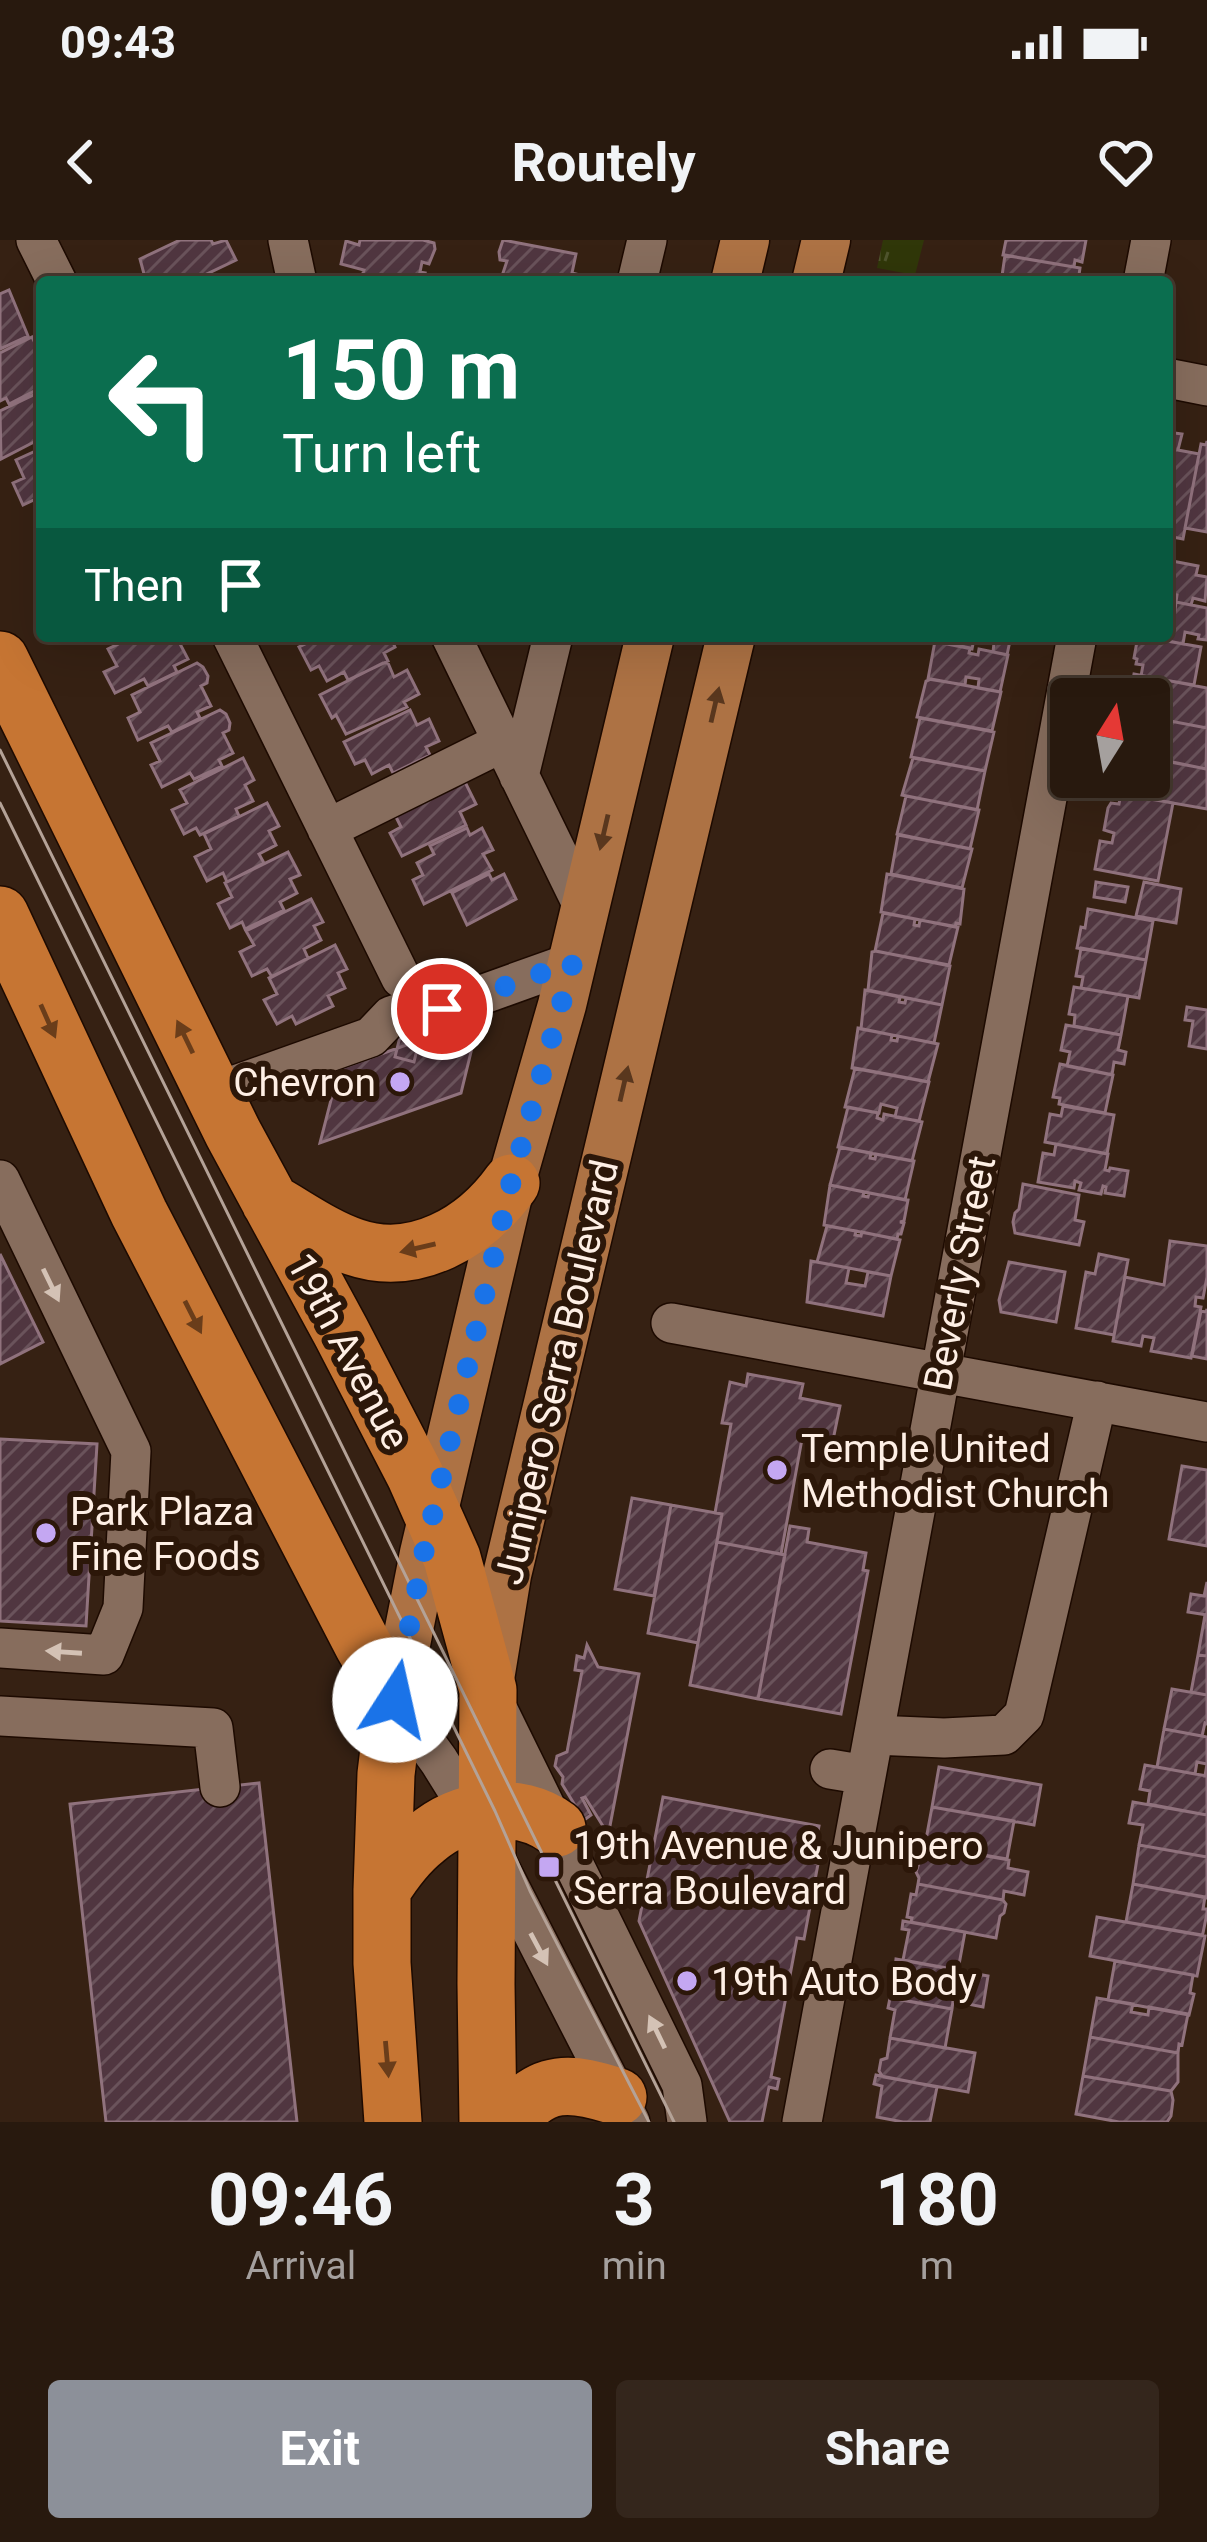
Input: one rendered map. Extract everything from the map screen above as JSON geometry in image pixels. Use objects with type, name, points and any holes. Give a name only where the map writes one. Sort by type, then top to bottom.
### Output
[{"type":"highway","name":"19th Avenue","points":[[0,660],[213,1093],[433,1513],[456,1571],[488,1690]]},
{"type":"highway","points":[[0,915],[139,1213],[395,1700],[386,1774],[382,1890],[393,2122]]},
{"type":"highway","points":[[268,1201],[358,1249],[402,1252],[432,1246],[467,1228],[511,1183]]},
{"type":"highway","name":"Junipero Serra Boulevard","points":[[488,1690],[483,1823],[488,2122]]},
{"type":"highway","points":[[382,1890],[403,1861],[440,1827],[483,1823],[508,1810],[535,1815],[557,1828]]},
{"type":"highway","points":[[512,2122],[532,2098],[563,2085],[587,2086],[624,2109]]},
{"type":"main road","points":[[736,276],[745,240]]},
{"type":"main road","points":[[817,276],[826,240]]},
{"type":"main road","points":[[395,1700],[433,1513],[511,1183],[573,962],[649,642]]},
{"type":"main road","name":"Junipero Serra Boulevard","points":[[488,1690],[507,1575],[730,642]]},
{"type":"street","points":[[36,240],[54,276]]},
{"type":"street","points":[[288,240],[296,276]]},
{"type":"street","points":[[639,276],[647,240]]},
{"type":"street","points":[[1144,276],[1150,240]]},
{"type":"street","points":[[1173,379],[1207,386]]},
{"type":"street","points":[[235,642],[400,978]]},
{"type":"street","points":[[454,642],[585,910]]},
{"type":"street","points":[[511,759],[551,642]]},
{"type":"street","name":"Beverly Street","points":[[802,2122],[848,1772],[874,1735],[1076,642]]},
{"type":"street","points":[[327,830],[511,759]]},
{"type":"street","points":[[213,1093],[371,1037],[391,1016],[412,1009],[442,1009],[573,962]]},
{"type":"street","points":[[0,1180],[131,1450],[123,1608],[104,1655],[0,1648]]},
{"type":"street","points":[[671,1323],[1207,1422]]},
{"type":"street","points":[[874,1735],[1004,1735],[1024,1715],[1097,1401]]},
{"type":"street","name":"19th Avenue","points":[[488,1690],[682,2085],[687,2122]]},
{"type":"street","points":[[395,1700],[483,1823],[532,1936],[624,2109]]},
{"type":"street","points":[[0,1716],[213,1728],[220,1787]]},
{"type":"green space","points":[[883,240],[924,240],[915,275],[877,268]]},
{"type":"building","points":[[180,240],[211,240],[213,244],[226,240],[236,260],[208,276],[146,276],[140,259]]},
{"type":"building","points":[[360,240],[423,240],[434,243],[435,249],[429,264],[422,262],[424,276],[362,276],[364,270],[341,264],[346,241],[359,245]]},
{"type":"building","points":[[503,240],[576,254],[572,273],[584,276],[502,276],[507,261],[500,260]]},
{"type":"building","points":[[1006,240],[1086,240],[1082,262],[1075,260],[1074,267],[1003,255]]},
{"type":"building","points":[[1005,255],[1080,268],[1079,276],[1002,276]]},
{"type":"building","points":[[9,290],[28,336],[0,349],[0,294]]},
{"type":"building","points":[[32,337],[36,345],[36,390],[9,404],[6,398],[0,401],[0,353]]},
{"type":"building","points":[[36,394],[36,441],[1,459],[0,411]]},
{"type":"building","points":[[1173,433],[1182,434],[1178,450],[1199,454],[1183,539],[1173,537]]},
{"type":"building","points":[[1207,441],[1207,532],[1185,528],[1201,444]]},
{"type":"building","points":[[36,451],[36,499],[23,505],[13,483],[24,478],[16,460]]},
{"type":"building","points":[[1173,561],[1198,566],[1196,575],[1207,577],[1205,601],[1176,602],[1173,594]]},
{"type":"building","points":[[1176,602],[1207,608],[1207,640],[1185,632],[1183,644],[1173,642]]},
{"type":"building","points":[[123,642],[179,642],[188,659],[174,666],[177,672],[148,686],[144,679],[115,693],[104,672],[117,666],[108,649]]},
{"type":"building","points":[[309,642],[393,642],[395,647],[384,653],[388,661],[348,680],[344,672],[327,681],[319,666],[311,670],[299,647]]},
{"type":"building","points":[[935,642],[970,648],[969,653],[978,655],[979,649],[1008,655],[1000,692],[978,688],[979,679],[966,677],[965,685],[928,679]]},
{"type":"building","points":[[937,642],[973,642],[972,649]]},
{"type":"building","points":[[989,642],[1010,642],[1007,655],[993,652],[994,643]]},
{"type":"building","points":[[1137,642],[1201,647],[1194,685],[1141,676],[1143,665],[1136,664]]},
{"type":"building","points":[[197,663],[208,676],[201,686],[211,706],[197,712],[200,718],[172,732],[168,726],[138,740],[128,718],[140,712],[132,695]]},
{"type":"building","points":[[388,663],[394,677],[407,670],[419,694],[404,702],[407,707],[346,734],[320,695]]},
{"type":"building","points":[[926,681],[1001,692],[992,731],[917,717]]},
{"type":"building","points":[[1170,681],[1207,688],[1207,728],[1170,721]]},
{"type":"building","points":[[220,710],[230,723],[223,733],[233,753],[219,760],[222,766],[194,779],[190,773],[162,787],[151,765],[160,761],[151,743]]},
{"type":"building","points":[[410,710],[417,725],[429,719],[439,741],[426,747],[430,755],[393,773],[389,765],[372,774],[365,760],[355,764],[344,742]]},
{"type":"building","points":[[920,718],[994,732],[985,771],[911,757]]},
{"type":"building","points":[[1170,721],[1207,728],[1206,769],[1170,761]]},
{"type":"building","points":[[243,758],[254,780],[245,785],[253,801],[236,809],[239,816],[200,835],[196,828],[184,834],[172,810],[187,803],[180,790]]},
{"type":"building","points":[[913,758],[985,771],[977,810],[902,795]]},
{"type":"building","points":[[1170,762],[1207,769],[1207,809],[1144,798],[1170,798]]},
{"type":"building","points":[[462,776],[476,804],[460,812],[466,825],[402,856],[390,833],[401,827],[395,815]]},
{"type":"building","points":[[906,796],[979,810],[970,849],[897,834]]},
{"type":"building","points":[[1120,798],[1173,803],[1158,881],[1095,869],[1100,841],[1112,843],[1114,833],[1104,830],[1108,808],[1111,803],[1119,804]]},
{"type":"building","points":[[267,803],[279,826],[269,831],[276,845],[259,854],[264,863],[227,882],[223,873],[207,881],[195,857],[211,849],[204,834]]},
{"type":"building","points":[[467,828],[470,835],[482,828],[493,850],[483,854],[492,870],[424,904],[413,880],[423,875],[417,863],[434,854],[430,846]]},
{"type":"building","points":[[898,835],[972,849],[962,888],[891,874]]},
{"type":"building","points":[[288,852],[300,875],[290,879],[297,893],[280,902],[284,910],[245,929],[242,922],[230,928],[218,904],[232,897],[225,883]]},
{"type":"building","points":[[489,874],[492,880],[504,874],[516,899],[467,925],[452,893]]},
{"type":"building","points":[[887,874],[964,889],[960,924],[955,927],[881,912]]},
{"type":"building","points":[[1096,882],[1128,887],[1125,902],[1094,897]]},
{"type":"building","points":[[1144,882],[1181,889],[1176,923],[1136,916]]},
{"type":"building","points":[[311,899],[323,922],[314,926],[321,940],[304,949],[308,958],[272,977],[267,969],[252,976],[240,952],[254,945],[246,931]]},
{"type":"building","points":[[1088,909],[1153,921],[1146,960],[1077,948]]},
{"type":"building","points":[[883,913],[915,919],[914,925],[919,926],[920,920],[958,927],[949,965],[875,951]]},
{"type":"building","points":[[335,945],[347,969],[338,973],[345,988],[328,996],[333,1006],[296,1024],[292,1016],[277,1024],[264,1000],[277,994],[269,978]]},
{"type":"building","points":[[1081,948],[1146,960],[1139,998],[1081,988],[1083,977],[1076,976]]},
{"type":"building","points":[[872,952],[950,966],[942,1005],[868,990]]},
{"type":"building","points":[[1074,987],[1128,996],[1121,1035],[1074,1026],[1075,1015],[1069,1014]]},
{"type":"building","points":[[865,990],[900,997],[899,1002],[905,1003],[906,998],[942,1005],[934,1043],[861,1029]]},
{"type":"building","points":[[1187,1007],[1207,1010],[1207,1049],[1189,1046],[1193,1021],[1185,1020]]},
{"type":"building","points":[[479,1019],[461,1093],[320,1143],[339,1069]]},
{"type":"building","points":[[404,1021],[423,1025],[414,1062],[395,1057]]},
{"type":"building","points":[[1066,1025],[1121,1035],[1118,1050],[1126,1052],[1124,1064],[1114,1062],[1112,1075],[1067,1066],[1070,1052],[1061,1050]]},
{"type":"building","points":[[858,1028],[892,1035],[891,1040],[897,1041],[898,1036],[938,1044],[928,1082],[852,1068]]},
{"type":"building","points":[[1060,1064],[1113,1075],[1105,1113],[1059,1104],[1060,1098],[1053,1097]]},
{"type":"building","points":[[855,1068],[929,1082],[919,1121],[895,1117],[897,1108],[881,1104],[879,1113],[845,1107]]},
{"type":"building","points":[[1063,1106],[1114,1115],[1107,1154],[1045,1142],[1050,1114],[1061,1116]]},
{"type":"building","points":[[848,1107],[878,1113],[877,1118],[883,1120],[884,1114],[922,1122],[912,1161],[838,1147]]},
{"type":"building","points":[[1056,1144],[1108,1154],[1105,1170],[1128,1171],[1124,1196],[1105,1193],[1103,1186],[1101,1194],[1079,1190],[1081,1183],[1075,1181],[1074,1188],[1038,1182],[1043,1153],[1054,1155]]},
{"type":"building","points":[[840,1147],[871,1153],[870,1158],[875,1159],[876,1154],[914,1161],[905,1200],[830,1185]]},
{"type":"building","points":[[1023,1184],[1079,1195],[1075,1220],[1084,1222],[1079,1245],[1015,1233],[1013,1222]]},
{"type":"building","points":[[830,1185],[868,1197],[869,1193],[908,1200],[901,1234],[897,1239],[824,1225]]},
{"type":"building","points":[[827,1226],[900,1240],[891,1276],[817,1262]]},
{"type":"building","points":[[1170,1241],[1207,1246],[1207,1277],[1203,1298],[1196,1297],[1195,1306],[1201,1307],[1191,1358],[1151,1351],[1154,1338],[1143,1336],[1141,1346],[1113,1341],[1125,1277],[1164,1285]]},
{"type":"building","points":[[0,1254],[43,1342],[0,1364]]},
{"type":"building","points":[[1099,1254],[1128,1260],[1114,1335],[1076,1328],[1086,1272],[1095,1274]]},
{"type":"building","points":[[811,1261],[849,1268],[846,1283],[865,1286],[868,1272],[891,1276],[883,1316],[807,1302]]},
{"type":"building","points":[[1009,1262],[1065,1272],[1056,1322],[1001,1312],[999,1300]]},
{"type":"building","points":[[1207,1309],[1207,1359],[1192,1356],[1201,1311]]},
{"type":"building","points":[[748,1374],[803,1384],[800,1398],[840,1406],[832,1445],[802,1439],[781,1554],[717,1542],[722,1514],[715,1513],[731,1424],[722,1423],[730,1382],[746,1386]]},
{"type":"building","name":"Park Plaza Fine Foods","points":[[0,1439],[97,1444],[86,1626],[0,1621]]},
{"type":"building","points":[[1182,1466],[1207,1470],[1207,1546],[1169,1539]]},
{"type":"building","points":[[632,1498],[671,1505],[654,1596],[615,1589]]},
{"type":"building","points":[[671,1505],[722,1514],[698,1643],[648,1633]]},
{"type":"building","points":[[790,1526],[809,1529],[807,1542],[866,1553],[863,1570],[868,1571],[841,1714],[758,1699]]},
{"type":"building","points":[[717,1542],[785,1555],[758,1699],[690,1685]]},
{"type":"building","points":[[1207,1582],[1207,1615],[1188,1612],[1191,1594],[1204,1596]]},
{"type":"building","points":[[1207,1615],[1207,1656],[1198,1655]]},
{"type":"building","points":[[587,1645],[598,1667],[639,1674],[609,1831],[585,1797],[591,1815],[584,1820],[555,1766],[557,1756],[567,1752],[582,1671],[575,1670],[577,1656],[584,1658]]},
{"type":"building","points":[[1198,1655],[1207,1656],[1207,1695],[1191,1692]]},
{"type":"building","points":[[1172,1689],[1207,1695],[1202,1736],[1164,1729]]},
{"type":"building","points":[[1164,1729],[1207,1737],[1207,1764],[1197,1762],[1195,1774],[1157,1767]]},
{"type":"building","points":[[1145,1765],[1207,1776],[1207,1815],[1148,1804],[1150,1791],[1140,1789]]},
{"type":"building","points":[[939,1767],[1041,1785],[1034,1825],[932,1807]]},
{"type":"building","points":[[259,1783],[297,2122],[106,2122],[70,1804]]},
{"type":"building","points":[[663,1797],[819,1826],[812,1862],[818,1864],[804,1939],[797,1938],[771,2077],[779,2079],[777,2089],[769,2087],[762,2122],[730,2122],[639,1921]]},
{"type":"building","points":[[1133,1802],[1207,1815],[1207,1857],[1139,1845],[1143,1825],[1129,1823]]},
{"type":"building","points":[[932,1807],[1014,1821],[1007,1859],[925,1845]]},
{"type":"building","points":[[925,1845],[1009,1860],[1008,1868],[1028,1872],[1024,1895],[1004,1891],[1003,1900],[918,1884],[916,1872]]},
{"type":"building","points":[[1139,1845],[1207,1857],[1207,1898],[1133,1884]]},
{"type":"building","points":[[918,1884],[1003,1900],[1006,1904],[996,1938],[911,1922],[907,1917],[911,1894],[916,1895]]},
{"type":"building","points":[[1133,1884],[1205,1897],[1202,1935],[1126,1922]]},
{"type":"building","points":[[1097,1917],[1205,1936],[1197,1976],[1090,1956]]},
{"type":"building","points":[[903,1921],[965,1932],[958,1970],[903,1960],[909,1930],[902,1929]]},
{"type":"building","points":[[896,1959],[988,1976],[983,2007],[953,2001],[952,2009],[897,1999],[902,1970],[895,1968]]},
{"type":"building","points":[[1115,1961],[1193,1975],[1189,2015],[1108,2000]]},
{"type":"building","points":[[890,1998],[952,2009],[945,2048],[890,2038],[895,2010],[888,2008]]},
{"type":"building","points":[[1097,1998],[1133,2004],[1131,2012],[1148,2015],[1149,2007],[1188,2014],[1178,2053],[1090,2037]]},
{"type":"building","points":[[1090,2037],[1178,2053],[1178,2082],[1171,2091],[1083,2076]]},
{"type":"building","points":[[890,2038],[975,2053],[968,2092],[883,2077],[879,2071]]},
{"type":"building","points":[[876,2075],[937,2087],[930,2122],[877,2117],[882,2086],[874,2084]]},
{"type":"building","points":[[1083,2076],[1171,2091],[1171,2116],[1167,2122],[1119,2122],[1076,2114]]},
{"type":"tram line","points":[[0,750],[674,2122]]},
{"type":"tram line","points":[[0,803],[530,1891],[649,2122]]},
{"type":"place","name":"Chevron","points":[[400,1082]]},
{"type":"place","name":"Temple United Methodist Church","points":[[777,1470]]},
{"type":"place","name":"Park Plaza Fine Foods","points":[[46,1533]]},
{"type":"place","name":"19th Avenue & Junipero Serra Boulevard","points":[[549,1867]]},
{"type":"place","name":"19th Auto Body","points":[[687,1981]]},
{"type":"route","points":[[395,1700],[424,1552],[511,1183],[573,962],[442,1009]]}]
